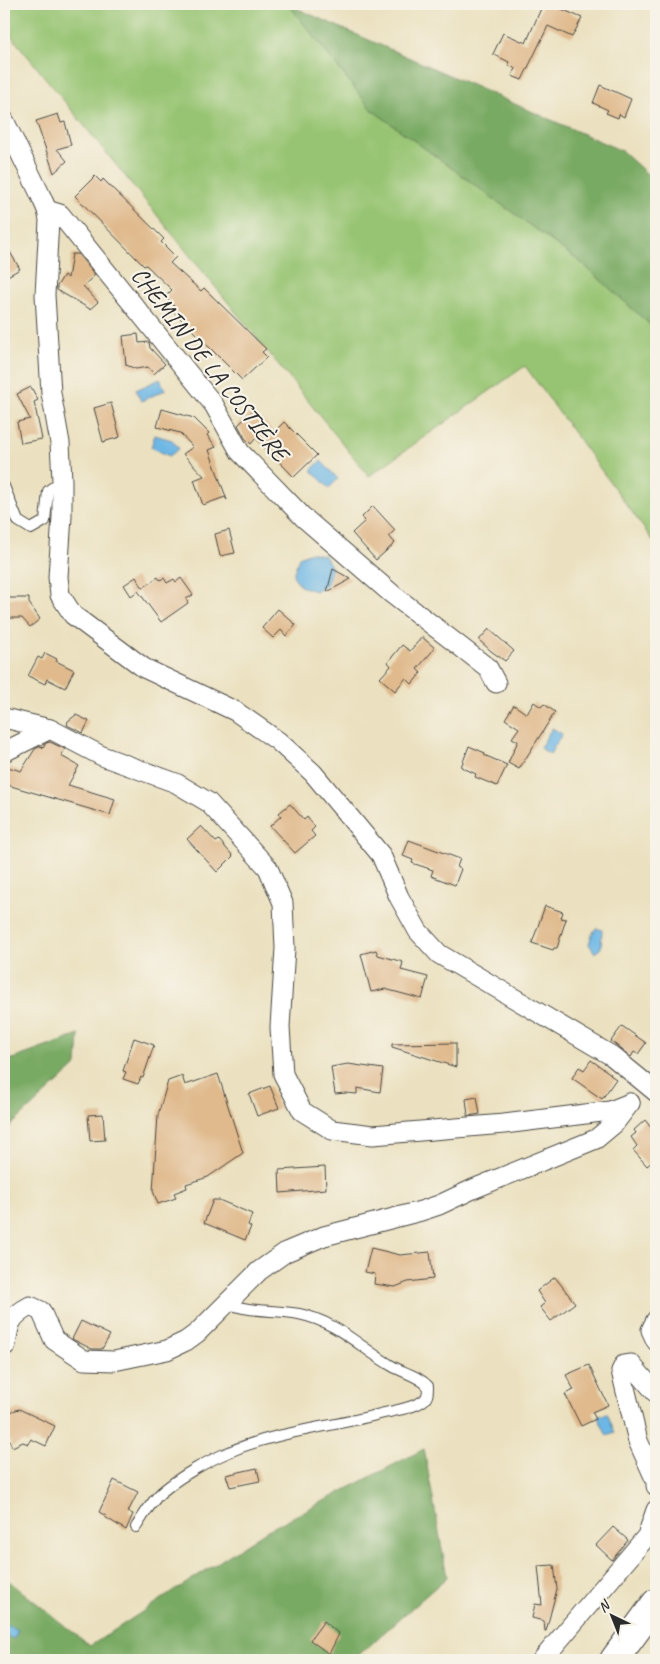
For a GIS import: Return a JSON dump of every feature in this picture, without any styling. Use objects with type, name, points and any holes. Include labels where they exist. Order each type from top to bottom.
[{"type":"highway","points":[[614,1660],[656,1603]]},
{"type":"street","points":[[4,120],[47,210],[49,220],[44,295],[51,393],[60,443],[62,480],[58,578],[60,595],[72,615],[144,668],[236,711],[278,741],[313,773],[380,855],[399,896],[418,930],[439,954],[612,1056],[652,1087],[630,1102],[610,1111],[524,1122],[373,1135],[332,1130],[302,1111],[283,1074],[280,1027],[286,948],[283,903],[268,868],[208,802],[176,783],[102,756],[50,729],[4,718]]},
{"type":"street","name":"CHEMIN DE LA COSTIÈRE","points":[[47,210],[60,214],[214,405],[240,452],[303,517],[392,594],[488,668],[496,683]]},
{"type":"street","points":[[4,752],[50,729]]},
{"type":"street","points":[[6,1346],[9,1324],[17,1312],[30,1306],[41,1311],[54,1340],[84,1360],[114,1361],[167,1350],[186,1341],[197,1333],[259,1271],[286,1252],[324,1236],[439,1205],[596,1139],[614,1124],[630,1102]]},
{"type":"street","points":[[656,1320],[651,1330],[656,1341]]},
{"type":"street","points":[[656,1393],[632,1364],[624,1365],[621,1371],[638,1441],[656,1481],[656,1486]]},
{"type":"street","points":[[542,1660],[647,1536],[656,1510]]},
{"type":"lane","points":[[4,486],[18,521],[31,529],[45,521],[48,491],[62,480]]},
{"type":"lane","points":[[136,1527],[150,1505],[162,1491],[185,1475],[227,1452],[280,1436],[359,1420],[415,1405],[426,1399],[428,1386],[423,1380],[391,1366],[336,1327],[318,1319],[298,1314],[245,1309],[227,1302]]},
{"type":"green space","points":[[4,4],[289,5],[371,109],[583,264],[656,330],[656,545],[525,366],[369,476],[4,27]]},
{"type":"green space","points":[[289,5],[622,151],[656,182],[656,330],[583,264],[371,109]]},
{"type":"green space","points":[[79,1035],[77,1065],[4,1132],[4,1062]]},
{"type":"green space","points":[[424,1449],[447,1577],[353,1660],[4,1660],[4,1577],[90,1646],[266,1531]]},
{"type":"water","points":[[160,379],[165,390],[141,401],[136,390]]},
{"type":"water","points":[[155,435],[172,440],[179,449],[169,456],[151,447]]},
{"type":"water","points":[[321,461],[338,479],[329,488],[311,470]]},
{"type":"water","points":[[311,552],[325,556],[332,568],[327,584],[315,591],[300,586],[293,575],[299,557]]},
{"type":"water","points":[[552,728],[562,734],[550,754],[540,748]]},
{"type":"water","points":[[596,928],[602,930],[601,948],[595,953],[589,944]]},
{"type":"water","points":[[607,1413],[615,1433],[607,1436],[598,1417]]},
{"type":"water","points":[[4,1624],[18,1630],[14,1639],[4,1635]]},
{"type":"building","points":[[543,4],[550,4],[582,18],[572,37],[548,26],[522,80],[512,76],[515,68],[508,65],[509,62],[493,54],[503,33],[526,43]]},
{"type":"building","points":[[600,85],[631,99],[624,117],[619,114],[618,118],[606,113],[608,110],[593,103]]},
{"type":"building","points":[[58,114],[61,123],[65,122],[71,145],[57,149],[67,161],[54,173],[36,121]]},
{"type":"building","points":[[95,176],[101,182],[103,179],[164,239],[161,242],[176,257],[170,263],[201,291],[204,288],[266,349],[262,352],[267,357],[242,380],[171,309],[174,306],[165,297],[172,290],[146,265],[144,266],[75,196]]},
{"type":"building","points":[[4,242],[20,269],[4,278]]},
{"type":"building","points":[[72,254],[78,254],[95,275],[83,286],[98,302],[90,309],[57,290],[57,286],[64,275],[68,278]]},
{"type":"building","points":[[138,334],[139,343],[149,342],[150,348],[165,364],[154,374],[148,367],[136,369],[126,365],[123,336]]},
{"type":"building","points":[[31,387],[38,400],[34,402],[42,439],[21,443],[17,422],[30,419],[17,394]]},
{"type":"building","points":[[111,403],[120,437],[103,442],[94,408]]},
{"type":"building","points":[[162,409],[194,418],[209,433],[207,435],[216,447],[209,450],[227,500],[225,497],[203,505],[194,480],[204,476],[183,454],[193,447],[180,433],[157,427]]},
{"type":"building","points":[[253,411],[274,432],[284,422],[317,455],[294,477],[256,438],[251,444],[245,438],[238,425]]},
{"type":"building","points":[[373,506],[395,530],[389,536],[395,543],[376,560],[352,533],[365,521],[362,517]]},
{"type":"building","points":[[229,530],[235,553],[220,556],[215,534]]},
{"type":"building","points":[[333,569],[351,579],[327,592]]},
{"type":"building","points":[[136,577],[143,588],[158,577],[160,580],[164,578],[167,583],[174,579],[176,582],[181,578],[193,595],[186,599],[188,603],[161,622],[138,591],[131,596],[124,585]]},
{"type":"building","points":[[4,598],[29,598],[29,603],[40,619],[30,627],[22,618],[4,618]]},
{"type":"building","points":[[278,609],[296,625],[286,636],[281,630],[273,638],[262,628]]},
{"type":"building","points":[[489,629],[514,651],[505,661],[479,640]]},
{"type":"building","points":[[422,637],[435,648],[417,669],[421,673],[412,684],[406,678],[395,691],[380,678],[391,666],[388,662],[402,645],[410,651]]},
{"type":"building","points":[[45,653],[74,670],[65,688],[47,679],[45,684],[28,676],[38,657],[42,659]]},
{"type":"building","points":[[534,702],[541,707],[544,704],[555,712],[519,769],[508,763],[518,741],[512,738],[519,728],[505,719],[514,705],[527,714]]},
{"type":"building","points":[[76,715],[89,721],[83,733],[67,725],[68,721]]},
{"type":"building","points":[[50,742],[65,749],[61,756],[79,766],[68,785],[115,799],[110,815],[4,784],[8,767],[21,771],[35,749],[41,746],[43,748],[46,743]]},
{"type":"building","points":[[469,746],[507,765],[497,786],[475,777],[476,774],[461,767]]},
{"type":"building","points":[[290,804],[304,820],[307,817],[315,827],[311,831],[315,836],[295,853],[270,826],[281,816],[279,813]]},
{"type":"building","points":[[201,826],[216,842],[219,840],[233,856],[217,872],[187,839]]},
{"type":"building","points":[[409,840],[460,859],[457,867],[461,869],[455,885],[431,876],[433,870],[412,863],[413,860],[403,856]]},
{"type":"building","points":[[545,906],[563,912],[561,918],[566,919],[557,948],[553,950],[532,943]]},
{"type":"building","points":[[376,950],[378,955],[403,962],[401,970],[428,977],[422,999],[385,989],[371,992],[361,954]]},
{"type":"building","points":[[622,1026],[646,1043],[638,1054],[634,1052],[631,1057],[611,1041]]},
{"type":"building","points":[[134,1038],[154,1045],[143,1078],[141,1077],[138,1084],[123,1079],[126,1072],[123,1071]]},
{"type":"building","points":[[456,1043],[456,1067],[392,1047],[392,1044]]},
{"type":"building","points":[[591,1060],[616,1079],[602,1099],[572,1078],[579,1067],[584,1070]]},
{"type":"building","points":[[348,1064],[383,1069],[380,1092],[357,1088],[357,1094],[335,1094],[331,1067]]},
{"type":"building","points":[[218,1074],[243,1153],[208,1177],[186,1184],[187,1188],[174,1193],[176,1198],[158,1204],[153,1191],[158,1115],[168,1081],[182,1076],[185,1085]]},
{"type":"building","points":[[270,1086],[279,1108],[257,1116],[249,1094]]},
{"type":"building","points":[[477,1097],[480,1114],[468,1116],[466,1099]]},
{"type":"building","points":[[103,1114],[105,1140],[90,1141],[88,1115]]},
{"type":"building","points":[[645,1120],[656,1134],[656,1159],[647,1166],[633,1150],[637,1146],[631,1137],[636,1133],[634,1130]]},
{"type":"building","points":[[325,1167],[326,1189],[280,1193],[279,1170]]},
{"type":"building","points":[[213,1200],[219,1200],[252,1214],[248,1225],[251,1227],[245,1240],[204,1223]]},
{"type":"building","points":[[371,1248],[400,1255],[430,1252],[433,1279],[408,1282],[395,1287],[374,1284],[375,1274],[365,1272]]},
{"type":"building","points":[[555,1277],[575,1303],[551,1321],[540,1307],[545,1303],[537,1291]]},
{"type":"building","points":[[81,1321],[110,1335],[102,1349],[92,1349],[72,1339]]},
{"type":"building","points":[[589,1365],[608,1405],[592,1412],[596,1419],[581,1426],[565,1394],[574,1390],[566,1375]]},
{"type":"building","points":[[19,1409],[55,1426],[46,1446],[31,1439],[28,1444],[23,1442],[12,1447],[4,1428],[4,1414]]},
{"type":"building","points":[[257,1468],[260,1481],[230,1487],[226,1475]]},
{"type":"building","points":[[114,1480],[138,1492],[128,1512],[133,1514],[126,1530],[99,1512]]},
{"type":"building","points":[[613,1527],[628,1540],[612,1560],[596,1545]]},
{"type":"building","points":[[554,1565],[557,1589],[545,1631],[544,1621],[532,1618],[535,1604],[542,1605],[538,1566]]},
{"type":"building","points":[[324,1621],[339,1634],[329,1654],[310,1640]]}]
